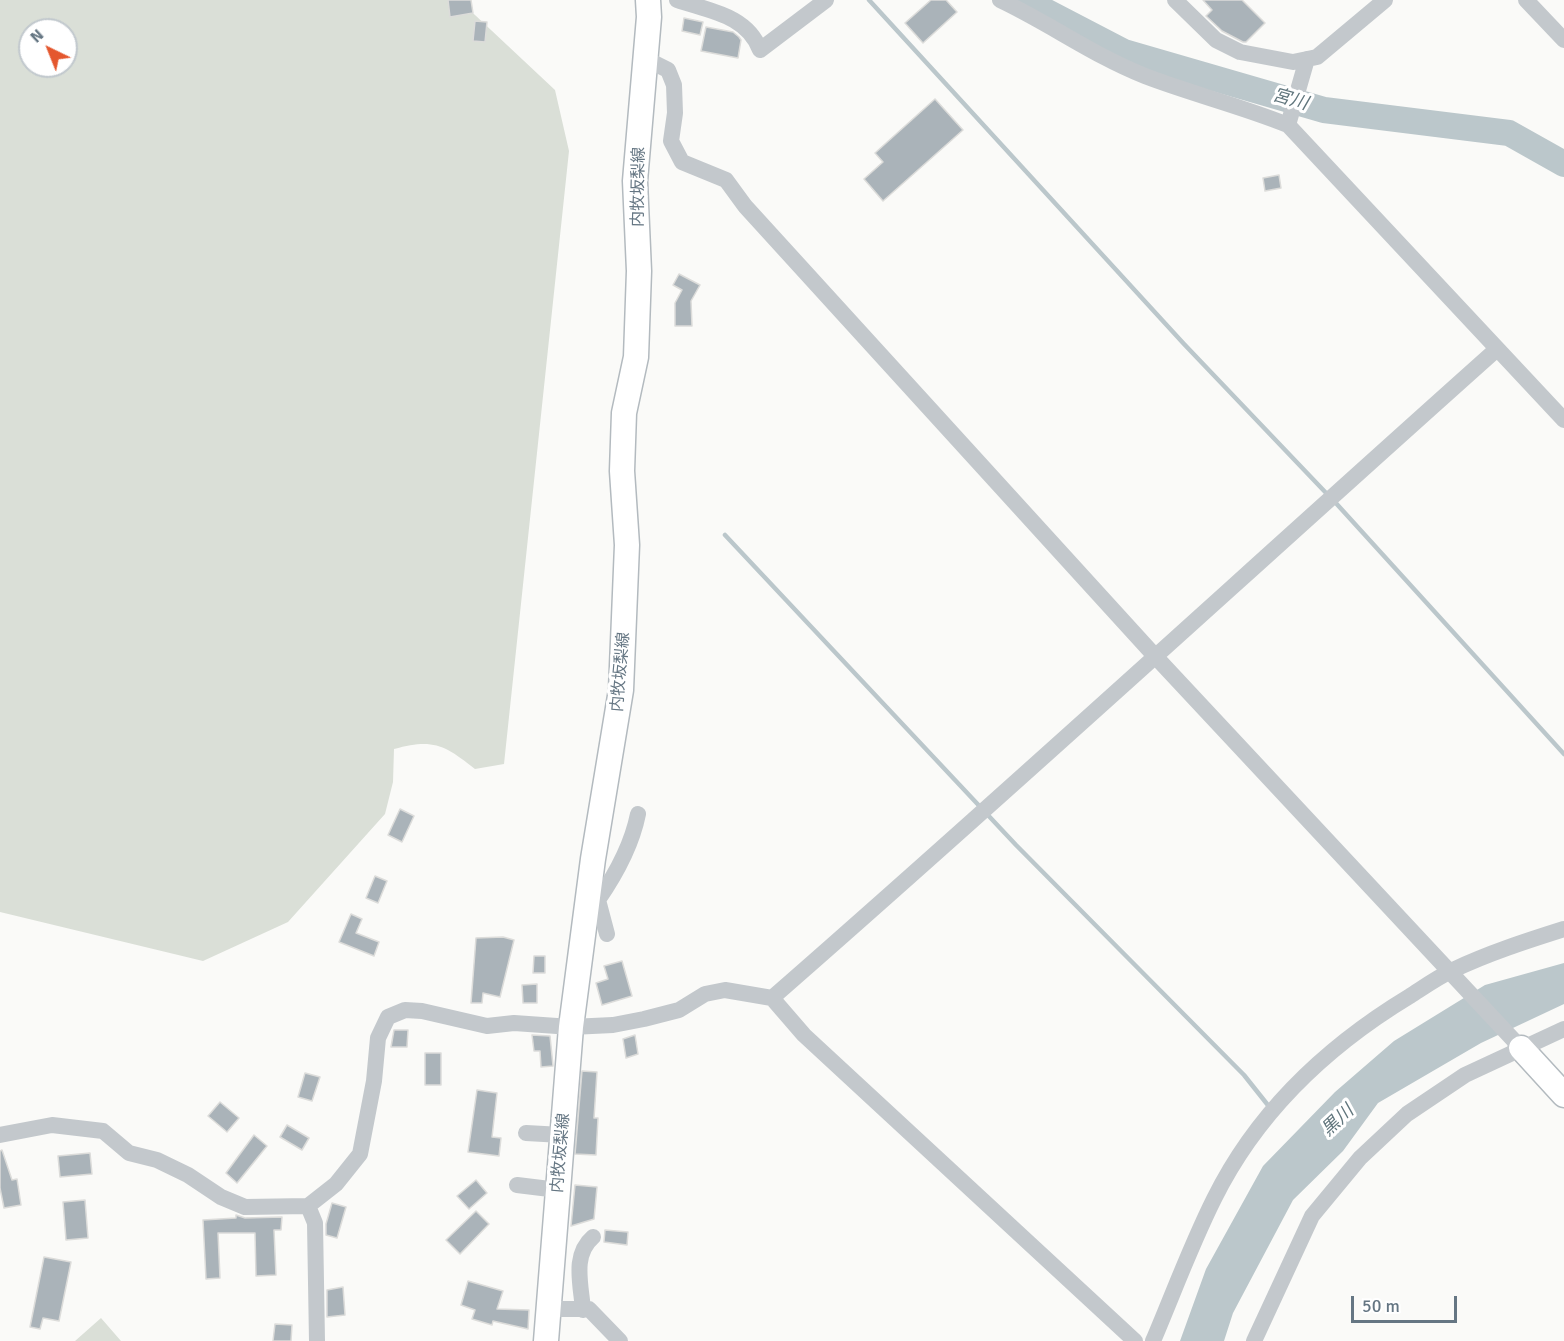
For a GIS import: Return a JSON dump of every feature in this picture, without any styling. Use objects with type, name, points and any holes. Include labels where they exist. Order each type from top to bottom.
[{"type":"main road","name":"内牧坂梨線","points":[[546,1341],[571,1027],[593,899],[621,690],[627,545],[622,471],[623,436],[624,413],[636,357],[639,271],[635,181],[650,17],[648,0]]},
{"type":"main road","points":[[1521,1048],[1564,1095]]},
{"type":"street","points":[[676,0],[741,22],[755,35],[760,50],[826,0]]},
{"type":"street","points":[[1000,0],[1098,55],[1145,76],[1288,123],[1564,420]]},
{"type":"street","points":[[1175,0],[1216,39],[1240,52],[1293,62],[1307,61],[1324,51],[1385,0]]},
{"type":"street","points":[[1526,0],[1564,40]]},
{"type":"street","points":[[646,60],[668,70],[674,85],[675,112],[671,141],[682,162],[726,180],[745,206],[1154,655],[1521,1048]]},
{"type":"street","points":[[1288,123],[1307,61]]},
{"type":"street","points":[[772,998],[981,815],[1154,655],[1497,349]]},
{"type":"street","points":[[607,934],[593,899],[634,837],[638,814]]},
{"type":"street","points":[[1153,1341],[1214,1198],[1251,1140],[1286,1094],[1334,1048],[1389,1008],[1451,971],[1486,956],[1564,929]]},
{"type":"street","points":[[0,1135],[52,1125],[103,1131],[129,1153],[157,1160],[188,1175],[220,1197],[245,1207],[308,1206],[336,1184],[360,1154],[374,1081],[378,1038],[388,1017],[405,1010],[423,1011],[487,1026],[514,1023],[571,1027],[613,1025],[679,1010],[705,994],[725,990],[772,998],[804,1035],[1135,1341]]},
{"type":"street","points":[[1254,1341],[1312,1216],[1360,1158],[1407,1114],[1465,1075],[1564,1029]]},
{"type":"street","points":[[526,1132],[562,1135]]},
{"type":"street","points":[[517,1185],[558,1190]]},
{"type":"street","points":[[308,1206],[315,1223],[317,1341]]},
{"type":"street","points":[[582,1310],[579,1256],[583,1245],[593,1237]]},
{"type":"street","points":[[549,1309],[589,1310],[620,1341]]},
{"type":"shaded area","points":[[0,0],[459,0],[555,90],[569,151],[504,764],[475,769],[446,749],[429,744],[394,749],[393,782],[385,814],[288,922],[203,961],[0,912]]},
{"type":"shaded area","points":[[101,1318],[121,1341],[75,1341]]},
{"type":"water","name":"黒川","points":[[1564,963],[1564,1004],[1481,1043],[1378,1103],[1343,1151],[1293,1200],[1233,1313],[1224,1341],[1180,1341],[1206,1269],[1263,1166],[1335,1092],[1394,1041],[1485,985]]},
{"type":"building","points":[[448,0],[471,0],[473,13],[450,17]]},
{"type":"building","points":[[931,0],[946,0],[957,12],[923,43],[905,23]]},
{"type":"building","points":[[1203,0],[1242,0],[1265,23],[1246,42],[1243,42],[1222,31],[1206,16],[1212,10]]},
{"type":"building","points":[[684,18],[703,22],[700,35],[682,31]]},
{"type":"building","points":[[475,21],[487,22],[485,42],[473,41]]},
{"type":"building","points":[[706,27],[733,32],[739,37],[741,40],[738,58],[701,51]]},
{"type":"building","points":[[935,99],[963,130],[883,201],[864,179],[883,162],[875,153]]},
{"type":"building","points":[[1279,175],[1281,188],[1265,191],[1263,178]]},
{"type":"building","points":[[679,274],[700,285],[691,301],[692,326],[675,326],[675,303],[682,290],[673,285]]},
{"type":"building","points":[[400,809],[414,816],[402,842],[388,835]]},
{"type":"building","points":[[375,876],[387,881],[378,903],[366,898]]},
{"type":"building","points":[[351,914],[362,919],[356,933],[379,942],[374,956],[339,942]]},
{"type":"building","points":[[503,937],[514,940],[500,997],[483,993],[482,1003],[471,1003],[476,938]]},
{"type":"building","points":[[534,956],[545,956],[545,973],[533,973]]},
{"type":"building","points":[[622,961],[632,996],[602,1005],[596,983],[608,979],[604,966]]},
{"type":"building","points":[[537,984],[537,1003],[523,1003],[522,985]]},
{"type":"building","points":[[394,1030],[408,1030],[407,1047],[391,1047]]},
{"type":"building","points":[[532,1035],[550,1036],[553,1066],[541,1067],[540,1051],[534,1051]]},
{"type":"building","points":[[635,1035],[638,1054],[626,1058],[623,1039]]},
{"type":"building","points":[[425,1053],[441,1053],[441,1085],[425,1085]]},
{"type":"building","points":[[582,1071],[597,1072],[594,1118],[598,1118],[596,1155],[575,1154]]},
{"type":"building","points":[[305,1073],[320,1077],[312,1101],[298,1097]]},
{"type":"building","points":[[477,1090],[497,1093],[492,1137],[501,1138],[499,1156],[468,1152]]},
{"type":"building","points":[[220,1102],[239,1118],[227,1132],[208,1116]]},
{"type":"building","points":[[287,1125],[309,1138],[302,1150],[280,1137]]},
{"type":"building","points":[[254,1135],[267,1146],[237,1183],[226,1173]]},
{"type":"building","points":[[2,1150],[12,1180],[17,1179],[21,1205],[4,1208],[0,1188],[0,1151]]},
{"type":"building","points":[[90,1153],[92,1174],[60,1177],[58,1156]]},
{"type":"building","points":[[476,1180],[487,1193],[469,1209],[457,1196]]},
{"type":"building","points":[[575,1185],[597,1187],[594,1219],[571,1226]]},
{"type":"building","points":[[85,1200],[88,1238],[66,1240],[63,1202]]},
{"type":"building","points":[[332,1203],[346,1207],[337,1238],[326,1235],[326,1224]]},
{"type":"building","points":[[476,1211],[489,1224],[460,1254],[446,1240]]},
{"type":"building","points":[[236,1215],[245,1218],[282,1217],[281,1230],[274,1230],[276,1275],[256,1276],[255,1233],[218,1233],[220,1278],[206,1279],[203,1220],[236,1218]]},
{"type":"building","points":[[605,1230],[628,1232],[627,1245],[604,1242]]},
{"type":"building","points":[[44,1257],[71,1262],[59,1321],[43,1318],[40,1329],[30,1327]]},
{"type":"building","points":[[468,1281],[503,1291],[497,1309],[529,1310],[528,1329],[493,1321],[492,1325],[472,1319],[475,1310],[461,1305]]},
{"type":"building","points":[[343,1287],[345,1315],[327,1317],[327,1290]]},
{"type":"building","points":[[275,1324],[292,1325],[291,1341],[273,1341]]},
{"type":"waterway","points":[[869,0],[1184,344],[1328,495]]},
{"type":"waterway","name":"宮川","points":[[1024,0],[1124,52],[1324,110],[1509,133],[1564,164]]},
{"type":"waterway","points":[[1334,501],[1564,754]]},
{"type":"waterway","points":[[725,535],[1016,845],[1244,1075],[1271,1109]]}]
